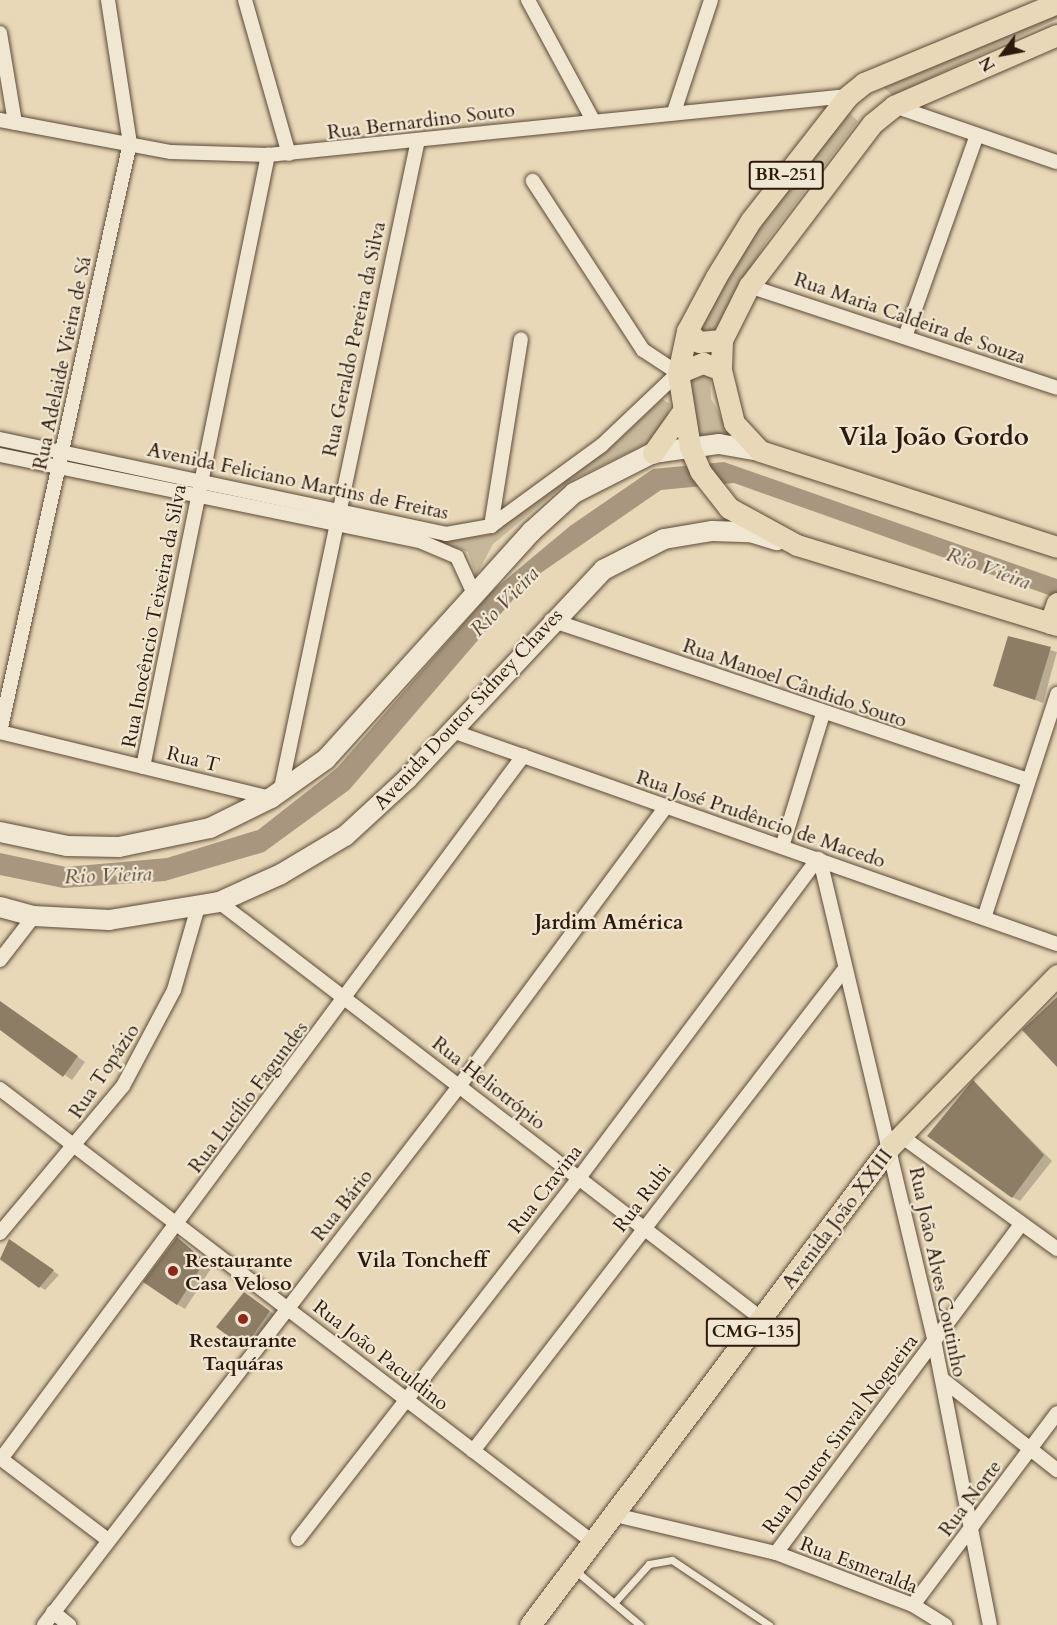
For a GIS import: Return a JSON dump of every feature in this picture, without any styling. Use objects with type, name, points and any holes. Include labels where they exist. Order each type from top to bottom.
[{"type":"main road","name":"BR-251","points":[[1055,615],[797,545],[729,508],[700,471],[690,447],[682,412],[678,373],[687,332],[751,220],[856,89],[1057,3]]},
{"type":"main road","name":"BR-251","points":[[1057,35],[894,106],[872,124],[750,286],[722,340],[721,370],[734,423],[760,451],[1057,547]]},
{"type":"main road","points":[[872,124],[856,113],[856,89],[880,90],[894,106]]},
{"type":"main road","points":[[687,332],[699,342],[722,340]]},
{"type":"main road","points":[[678,373],[696,363],[721,370]]},
{"type":"main road","points":[[653,453],[682,412]]},
{"type":"main road","points":[[0,832],[68,846],[119,847],[210,828],[276,796],[326,759],[475,596],[574,493],[653,453],[690,447],[760,451]]},
{"type":"main road","name":"Avenida Doutor Sidney Chaves","points":[[0,907],[34,916],[109,920],[219,902],[345,836],[452,731],[551,620],[603,570],[664,539],[750,532],[797,545]]},
{"type":"main road","name":"Avenida João XXIII","points":[[530,1625],[896,1142],[1057,975]]},
{"type":"street","name":"Rua Adelaide Vieira de Sá","points":[[0,732],[130,143],[108,0]]},
{"type":"street","points":[[245,0],[289,154]]},
{"type":"street","points":[[528,0],[593,120]]},
{"type":"street","points":[[674,112],[711,0]]},
{"type":"street","points":[[0,33],[15,123]]},
{"type":"street","name":"Rua Bernardino Souto","points":[[0,120],[171,152],[267,155],[674,112],[856,89]]},
{"type":"street","points":[[894,106],[1057,162]]},
{"type":"street","points":[[905,337],[977,135]]},
{"type":"street","name":"Rua Geraldo Pereira da Silva","points":[[276,796],[418,140]]},
{"type":"street","name":"Rua Inocêncio Teixeira da Silva","points":[[143,767],[267,155]]},
{"type":"street","points":[[533,180],[643,350],[678,373]]},
{"type":"street","name":"Rua Maria Caldeira de Souza","points":[[750,286],[1057,388]]},
{"type":"street","points":[[491,526],[521,339]]},
{"type":"street","name":"Avenida Feliciano Martins de Freitas","points":[[0,455],[198,497],[446,534],[491,526],[602,446],[678,373]]},
{"type":"street","name":"Avenida Feliciano Martins de Freitas","points":[[0,439],[200,482],[443,548],[465,566],[475,596]]},
{"type":"street","name":"Rua Manoel Cândido Souto","points":[[551,620],[823,714],[1028,780]]},
{"type":"street","points":[[984,918],[1057,694]]},
{"type":"street","points":[[782,847],[823,714]]},
{"type":"street","name":"Rua José Prudêncio de Macedo","points":[[452,731],[1057,944]]},
{"type":"street","name":"Rua T","points":[[0,732],[276,796]]},
{"type":"street","name":"Rua Lucílio Fagundes","points":[[1,1459],[346,999],[523,756]]},
{"type":"street","name":"Rua Bário","points":[[44,1625],[460,1085],[666,807]]},
{"type":"street","name":"Rua João Alves Coutinho","points":[[819,860],[844,970],[896,1142],[973,1528],[990,1625]]},
{"type":"street","name":"Rua Cravina","points":[[298,1539],[405,1398],[579,1178],[819,860]]},
{"type":"street","name":"Rua Heliotrópio","points":[[219,902],[645,1227],[762,1320]]},
{"type":"street","name":"Rua Topázio","points":[[0,1233],[75,1147],[123,1086],[157,1028],[198,907]]},
{"type":"street","points":[[0,960],[34,916]]},
{"type":"street","name":"Rua Rubi","points":[[473,1451],[844,970]]},
{"type":"street","name":"Rua João Paculdino","points":[[0,1089],[594,1543]]},
{"type":"street","points":[[896,1142],[1057,1249]]},
{"type":"street","name":"Rua Doutor Sinval Nogueira","points":[[776,1553],[1022,1224]]},
{"type":"street","points":[[942,1379],[1057,1470]]},
{"type":"street","name":"Rua Norte","points":[[913,1605],[1057,1413]]},
{"type":"street","points":[[1,1459],[108,1540]]},
{"type":"street","name":"Rua Esmeralda","points":[[615,1515],[776,1553],[913,1605],[945,1625]]},
{"type":"street","points":[[53,1612],[69,1625]]},
{"type":"lane","points":[[614,1603],[649,1564],[672,1560],[769,1625]]},
{"type":"lane","points":[[574,1569],[640,1625]]},
{"type":"shaded area","points":[[1057,11],[1057,19],[893,96],[880,84]]},
{"type":"shaded area","points":[[846,110],[858,121],[766,242],[713,334],[704,337],[698,326],[740,252]]},
{"type":"shaded area","points":[[709,349],[711,399],[732,436],[699,439],[687,399],[692,350]]},
{"type":"shaded area","points":[[662,399],[670,404],[668,416],[648,443],[568,482],[493,544],[476,576],[468,552],[435,541],[488,535],[618,441]]},
{"type":"water","name":"Rio Vieira","points":[[724,462],[1057,579],[1057,598],[734,483],[661,490],[529,581],[349,790],[264,852],[165,881],[63,888],[0,875],[0,853],[66,867],[167,858],[258,830],[337,768],[491,592],[570,526],[653,469]]},
{"type":"building","points":[[1008,636],[1051,647],[1035,700],[993,686]]},
{"type":"building","points":[[1057,997],[1057,1067],[1022,1030]]},
{"type":"building","points":[[0,1001],[78,1056],[63,1077],[0,1030]]},
{"type":"building","points":[[973,1080],[1044,1155],[1012,1198],[927,1136]]},
{"type":"building","name":"Restaurante Casa Veloso","points":[[177,1237],[205,1261],[177,1305],[143,1282]]},
{"type":"building","points":[[9,1239],[54,1270],[39,1288],[0,1259]]},
{"type":"building","name":"Restaurante Taquáras","points":[[244,1292],[270,1311],[244,1348],[216,1327]]},
{"type":"place","name":"Restaurante Casa Veloso","points":[[173,1271]]},
{"type":"place","name":"Restaurante Taquáras","points":[[243,1319]]},
{"type":"district","name":"Vila João Gordo","points":[[934,437]]},
{"type":"district","name":"Jardim América","points":[[609,923]]},
{"type":"district","name":"Vila Toncheff","points":[[422,1261]]}]
